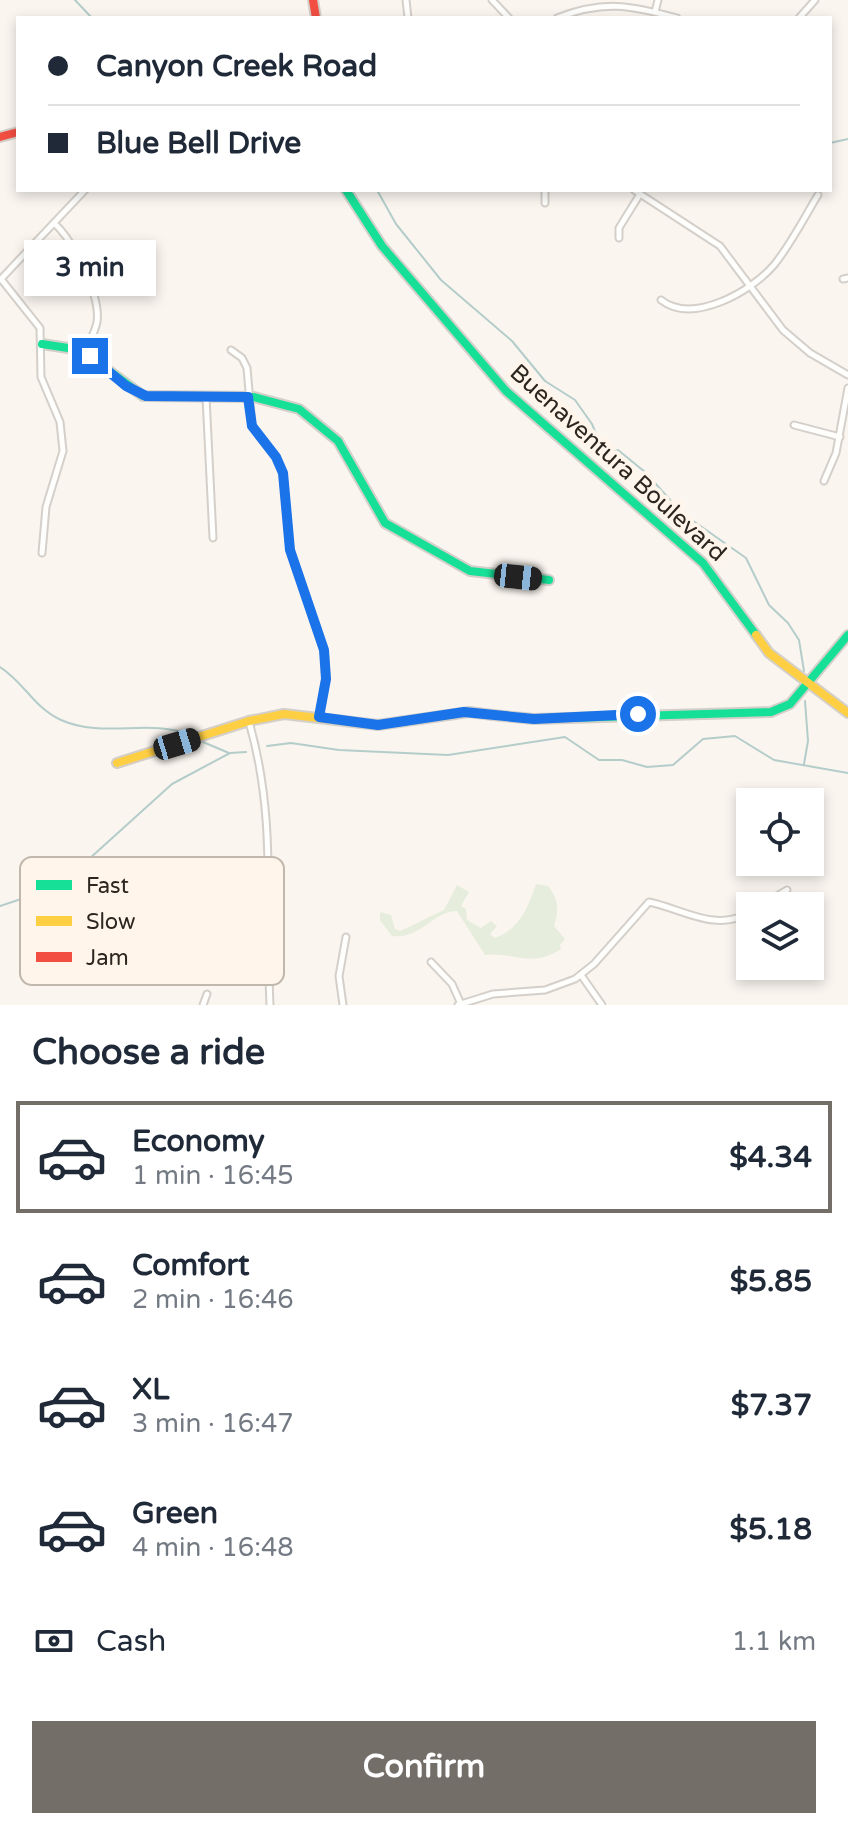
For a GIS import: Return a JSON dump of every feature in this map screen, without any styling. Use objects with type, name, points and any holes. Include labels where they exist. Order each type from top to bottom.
[{"type":"street","points":[[492,0],[507,16]]},
{"type":"street","points":[[655,12],[658,0]]},
{"type":"street","points":[[801,16],[815,0]]},
{"type":"street","points":[[561,16],[595,1],[620,3],[670,16]]},
{"type":"street","points":[[42,553],[46,507],[63,451],[59,418],[41,377],[42,344],[35,318],[1,279],[83,192]]},
{"type":"street","name":"Buenaventura Boulevard","points":[[347,192],[382,246],[506,391],[703,563],[762,645],[807,684],[848,713]]},
{"type":"street","points":[[545,192],[545,203]]},
{"type":"street","points":[[637,192],[717,243],[774,321],[797,343],[848,375]]},
{"type":"street","points":[[619,238],[619,228],[640,194]]},
{"type":"street","points":[[661,300],[675,308],[703,306],[720,301],[749,285],[776,262],[818,195]]},
{"type":"street","points":[[54,223],[72,244],[97,308],[97,325],[84,352]]},
{"type":"street","points":[[42,344],[69,346],[84,352],[140,395],[248,397],[295,407],[326,428],[344,450],[374,509],[389,525],[470,571],[549,580]]},
{"type":"street","points":[[231,350],[242,358],[247,368],[252,426],[276,457],[283,473],[290,550],[324,650],[326,679],[319,717]]},
{"type":"street","points":[[824,481],[833,464],[840,437],[848,388]]},
{"type":"street","points":[[206,397],[213,538]]},
{"type":"street","points":[[794,425],[840,437]]},
{"type":"street","points":[[117,763],[249,721],[284,714],[378,725],[469,712],[534,719],[712,711],[768,713],[785,708],[848,635]]},
{"type":"street","points":[[249,721],[265,785],[269,857]]},
{"type":"street","points":[[431,962],[452,984],[459,1004],[493,994],[553,988],[581,975],[645,904],[655,903],[684,916],[736,918]]},
{"type":"street","points":[[343,1005],[339,976],[346,937]]},
{"type":"street","points":[[581,975],[602,1005]]},
{"type":"street","points":[[270,985],[270,1005]]},
{"type":"street","points":[[203,1005],[207,994]]},
{"type":"green space","points":[[536,884],[548,886],[554,896],[557,910],[554,926],[565,939],[560,945],[561,949],[541,958],[485,955],[457,911],[441,915],[402,936],[392,936],[380,920],[380,912],[391,915],[395,929],[405,929],[444,910],[457,885],[469,892],[461,906],[466,909],[467,920],[481,928],[491,921],[497,926],[490,934],[494,938],[517,923]]},
{"type":"waterway","points":[[75,0],[90,16]]},
{"type":"waterway","points":[[832,143],[848,139]]},
{"type":"waterway","points":[[378,192],[396,224],[441,280],[512,341],[545,381],[575,400],[592,424],[601,446],[612,453],[618,450],[645,472],[682,513],[746,558],[769,605],[788,623],[799,640],[804,671]]},
{"type":"waterway","points":[[0,667],[43,709],[61,720],[94,728],[159,728],[191,735]]},
{"type":"waterway","points":[[804,764],[808,741],[805,701]]},
{"type":"waterway","points":[[267,746],[291,743],[339,750],[448,755],[565,737],[599,760],[622,760],[647,767],[673,765],[703,739],[735,736],[774,760],[848,773]]},
{"type":"waterway","points":[[203,742],[229,753]]},
{"type":"waterway","points":[[91,857],[172,784],[230,753],[246,752]]},
{"type":"waterway","points":[[0,906],[20,899]]},
{"type":"traffic: fast","points":[[347,192],[382,246],[506,391],[703,563],[756,635]]},
{"type":"traffic: fast","points":[[42,344],[81,350],[143,396],[254,397],[299,409],[338,441],[385,523],[470,571],[549,580]]},
{"type":"traffic: fast","points":[[493,715],[534,719],[771,712],[790,704],[848,635]]},
{"type":"traffic: slow","points":[[756,635],[769,653],[848,713]]},
{"type":"traffic: slow","points":[[117,763],[249,721],[284,714],[378,725],[469,712],[493,715]]},
{"type":"traffic: jam","points":[[313,0],[316,16]]},
{"type":"traffic: jam","points":[[0,137],[16,133]]},
{"type":"route","points":[[90,356],[126,386],[146,396],[248,397],[252,426],[276,457],[283,473],[290,550],[307,592],[324,650],[326,679],[319,717],[378,725],[464,712],[534,719],[638,714]]}]
